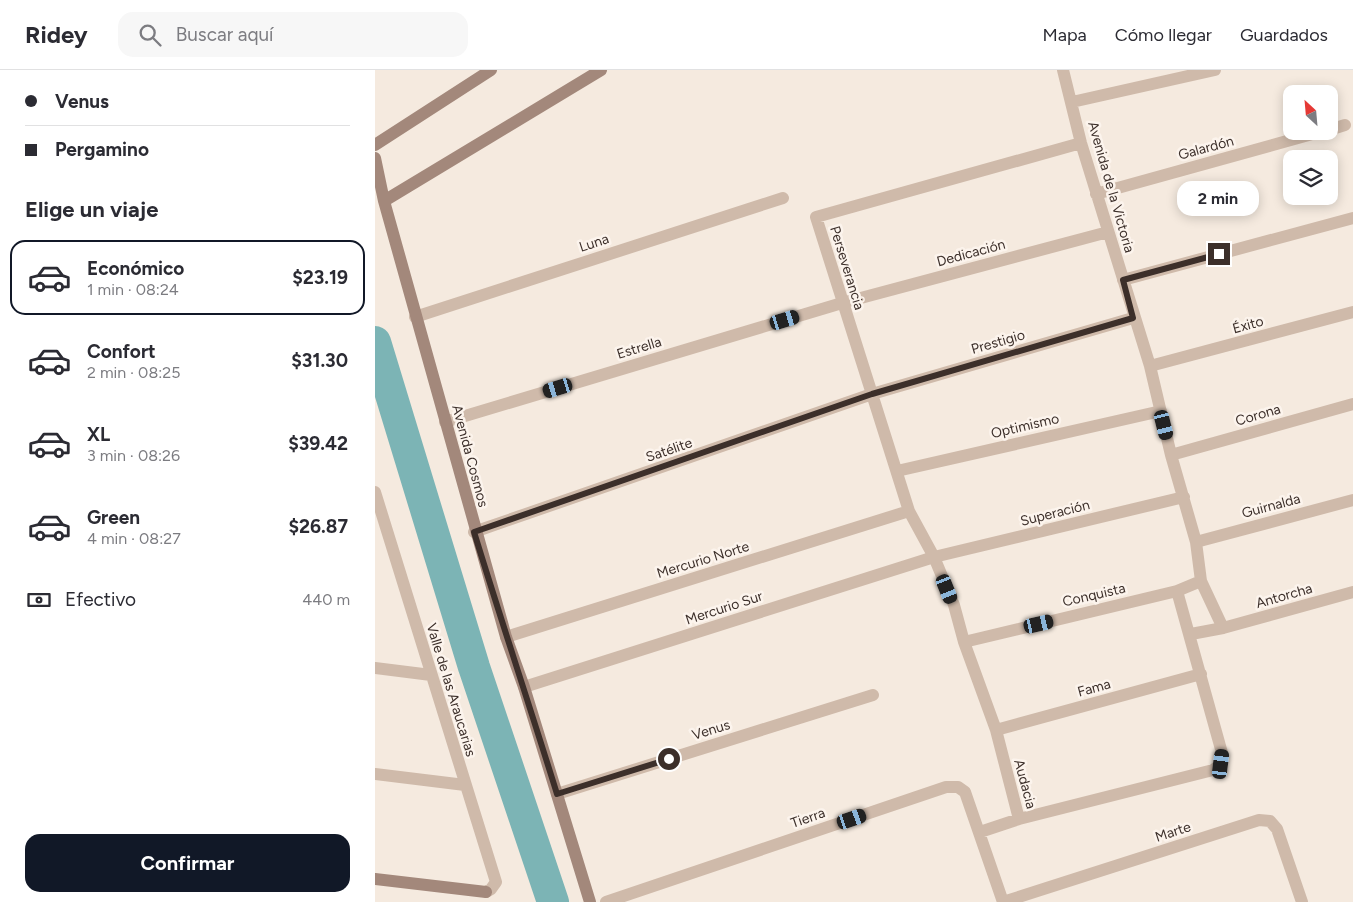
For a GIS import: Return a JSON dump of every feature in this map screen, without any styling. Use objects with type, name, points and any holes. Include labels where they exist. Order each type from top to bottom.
[{"type":"street","points":[[375,145],[491,70]]},
{"type":"street","points":[[383,201],[601,70]]},
{"type":"street","name":"Avenida de la Victoria","points":[[1063,70],[1081,143],[1133,318],[1150,366],[1171,455],[1197,542],[1201,580],[1223,628]]},
{"type":"street","points":[[1072,102],[1215,70]]},
{"type":"street","points":[[1338,127],[1345,125]]},
{"type":"street","name":"Galardón","points":[[1096,194],[1291,140]]},
{"type":"street","name":"Perseverancia","points":[[934,557],[909,511],[816,217],[1081,143]]},
{"type":"street","name":"Avenida Cosmos","points":[[375,158],[383,201],[474,532],[505,638],[524,687],[590,902]]},
{"type":"street","name":"Luna","points":[[415,318],[783,198]]},
{"type":"street","points":[[1123,280],[1353,218]]},
{"type":"street","name":"Dedicación","points":[[842,303],[1108,232]]},
{"type":"street","name":"Estrella","points":[[445,422],[842,303]]},
{"type":"street","name":"Éxito","points":[[1150,366],[1353,312]]},
{"type":"street","name":"Prestigio","points":[[872,394],[1133,318]]},
{"type":"street","name":"Satélite","points":[[474,532],[872,394]]},
{"type":"street","name":"Corona","points":[[1171,455],[1353,404]]},
{"type":"street","name":"Optimismo","points":[[897,471],[1161,411]]},
{"type":"street","name":"Valle de las Araucarias","points":[[375,492],[496,882],[491,889],[485,892],[375,879]]},
{"type":"street","name":"Superación","points":[[934,557],[1183,497]]},
{"type":"street","name":"Guirnalda","points":[[1197,542],[1353,500]]},
{"type":"street","name":"Mercurio Norte","points":[[505,638],[909,511]]},
{"type":"street","name":"Audacia","points":[[934,557],[954,604],[963,642],[996,730],[1019,819],[1213,770],[1221,764],[1223,753],[1201,674]]},
{"type":"street","name":"Mercurio Sur","points":[[524,687],[934,557]]},
{"type":"street","name":"Conquista","points":[[963,642],[1177,591],[1201,580]]},
{"type":"street","points":[[1177,591],[1191,634],[1201,674]]},
{"type":"street","name":"Antorcha","points":[[1191,634],[1223,628],[1353,592]]},
{"type":"street","points":[[375,668],[431,675]]},
{"type":"street","name":"Fama","points":[[996,730],[1201,674]]},
{"type":"street","name":"Venus","points":[[557,794],[873,695]]},
{"type":"street","points":[[375,774],[465,785]]},
{"type":"street","name":"Tierra","points":[[606,902],[947,788],[957,787],[965,792],[1003,902]]},
{"type":"street","points":[[980,832],[1019,819]]},
{"type":"street","name":"Marte","points":[[1003,902],[1259,820],[1270,821],[1277,829],[1302,902]]},
{"type":"waterway","points":[[375,342],[474,667],[553,902]]},
{"type":"route","points":[[669,759],[557,794],[524,687],[505,638],[474,532],[835,409],[872,394],[1133,318],[1123,280],[1219,254]]}]
